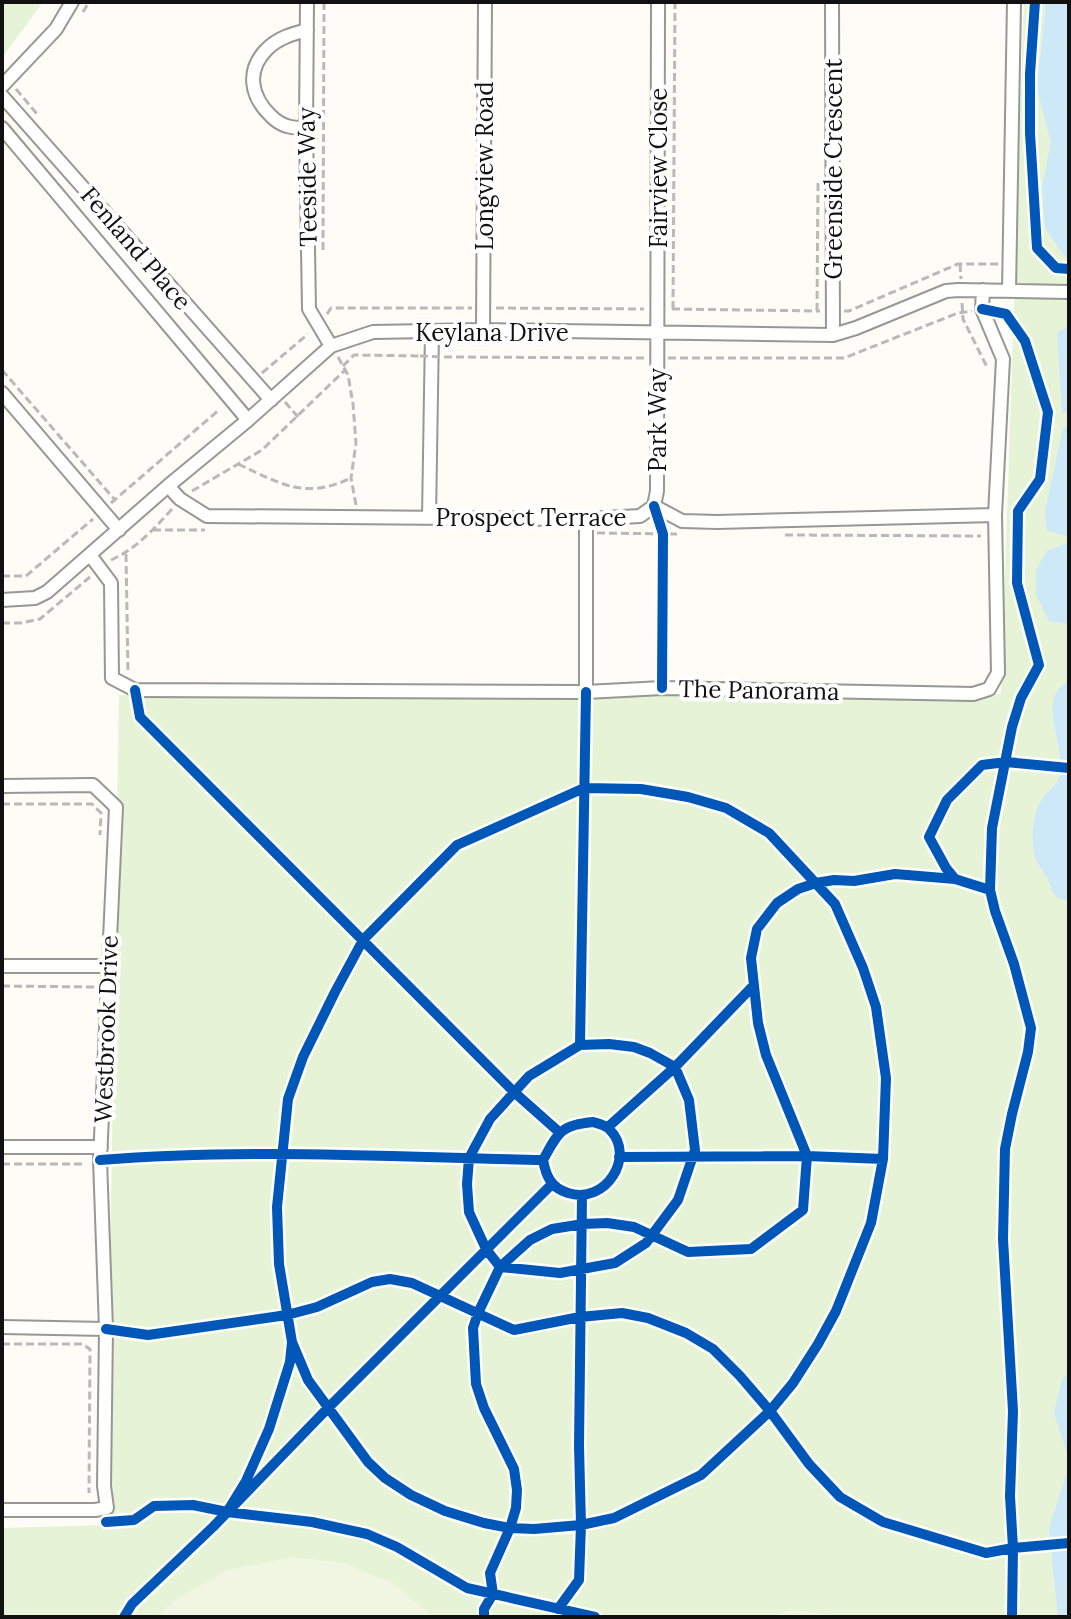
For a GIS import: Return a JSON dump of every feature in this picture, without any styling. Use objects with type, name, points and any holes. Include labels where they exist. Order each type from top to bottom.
[{"type":"street","points":[[2,86],[56,29],[72,2]]},
{"type":"street","name":"Teeside Way","points":[[307,2],[309,309],[322,320],[331,346]]},
{"type":"street","name":"Longview Road","points":[[483,330],[485,2]]},
{"type":"street","name":"Fairview Close","points":[[657,333],[658,2]]},
{"type":"street","name":"Greenside Crescent","points":[[832,2],[833,335]]},
{"type":"street","points":[[1009,291],[1014,2]]},
{"type":"street","points":[[306,128],[287,127],[277,122],[262,107],[253,89],[254,71],[268,48],[280,38],[307,30]]},
{"type":"street","name":"Fenland Place","points":[[2,96],[271,400]]},
{"type":"street","name":"Fenland Place","points":[[2,128],[248,420]]},
{"type":"street","name":"The Panorama","points":[[90,555],[111,583],[112,678],[135,690],[586,692],[662,688],[973,694],[989,689],[998,673],[995,515],[1003,359],[982,309],[983,290]]},
{"type":"street","name":"Keylana Drive","points":[[2,600],[35,598],[47,592],[331,346],[373,332],[483,330],[833,335],[946,291],[1069,292]]},
{"type":"street","points":[[429,518],[432,331]]},
{"type":"street","name":"Park Way","points":[[654,506],[657,491],[657,333]]},
{"type":"street","points":[[2,393],[119,530]]},
{"type":"street","name":"Prospect Terrace","points":[[168,486],[180,499],[207,516],[586,519],[640,516],[654,506],[682,521],[717,522],[995,515]]},
{"type":"street","points":[[586,519],[586,692]]},
{"type":"street","name":"Westbrook Drive","points":[[2,786],[93,785],[116,807],[103,966],[97,1147],[106,1329],[104,1486],[107,1508],[2,1510]]},
{"type":"street","points":[[2,966],[103,966]]},
{"type":"street","points":[[2,1147],[97,1147]]},
{"type":"street","points":[[2,1327],[106,1329]]},
{"type":"path","points":[[323,251],[324,2]]},
{"type":"path","points":[[673,309],[675,2]]},
{"type":"path","points":[[960,264],[963,319],[988,370]]},
{"type":"path","points":[[254,381],[322,320],[321,309]]},
{"type":"path","points":[[180,499],[262,450],[354,355],[844,358],[963,312],[982,309]]},
{"type":"path","points":[[331,346],[348,375],[353,404],[356,443],[351,478],[358,517]]},
{"type":"path","points":[[2,370],[115,500]]},
{"type":"path","points":[[2,576],[26,576],[231,400]]},
{"type":"path","points":[[238,464],[291,488],[323,488],[351,478]]},
{"type":"path","points":[[654,506],[663,534],[663,549]]},
{"type":"path","points":[[153,530],[215,531]]},
{"type":"path","points":[[586,533],[677,534]]},
{"type":"path","points":[[781,535],[987,537]]},
{"type":"path","points":[[126,554],[128,677]]},
{"type":"path","points":[[2,804],[92,804],[101,813],[100,843]]},
{"type":"path","points":[[2,986],[97,987],[103,966]]},
{"type":"path","points":[[2,1164],[93,1164],[97,1147]]},
{"type":"path","points":[[89,1493],[91,1328]]},
{"type":"path","points":[[2,1344],[82,1344],[90,1349]]},
{"type":"green space","points":[[2,2],[43,2],[2,58]]},
{"type":"green space","points":[[1024,2],[1069,2],[1069,1617],[2,1617],[2,1528],[106,1525],[119,695],[1001,694]]},
{"type":"green space","points":[[293,1557],[344,1563],[393,1583],[434,1617],[156,1617],[175,1600],[227,1570]]},
{"type":"green space","points":[[791,1610],[844,1617],[769,1617]]},
{"type":"water","points":[[1046,2],[1069,2],[1069,256],[1065,257],[1045,228],[1042,187],[1051,142],[1037,89]]},
{"type":"water","points":[[1069,325],[1069,412],[1062,413],[1057,333]]},
{"type":"water","points":[[1069,425],[1069,537],[1046,530],[1045,511],[1063,428]]},
{"type":"water","points":[[1069,542],[1069,624],[1049,621],[1036,595],[1036,570],[1047,551]]},
{"type":"water","points":[[1069,680],[1069,900],[1053,893],[1036,860],[1033,837],[1039,805],[1060,774],[1053,703],[1057,691]]},
{"type":"water","points":[[1069,1373],[1069,1459],[1054,1413],[1062,1379]]},
{"type":"water","points":[[1069,1466],[1069,1617],[1058,1617],[1049,1528]]},
{"type":"cycle path","points":[[1035,2],[1030,133],[1037,248],[1056,268],[1069,269]]},
{"type":"cycle path","points":[[982,309],[1006,314],[1025,341],[1048,412],[1040,479],[1018,511],[1017,583],[1039,665],[1021,698],[1012,727],[992,828],[990,890],[1031,1028],[1005,1149],[1003,1239],[1013,1411],[1010,1496],[1012,1617]]},
{"type":"cycle path","points":[[654,506],[663,534],[662,688]]},
{"type":"cycle path","points":[[135,690],[140,717],[514,1092],[559,1132]]},
{"type":"cycle path","points":[[580,1045],[634,1047],[675,1067],[689,1100],[695,1150],[678,1200],[646,1243],[615,1263],[560,1273],[500,1267],[486,1249],[469,1212],[469,1158],[490,1119],[529,1076],[580,1045],[586,692]]},
{"type":"cycle path","points":[[955,879],[929,837],[947,800],[982,765],[1006,762],[1069,768]]},
{"type":"cycle path","points":[[227,1512],[246,1481],[269,1429],[290,1362],[292,1342],[279,1264],[277,1207],[288,1099],[303,1057],[363,940],[457,845],[584,788],[641,789],[688,797],[726,808],[769,833],[835,904],[876,1007],[886,1078],[883,1159],[871,1223],[836,1311],[793,1383],[770,1411],[701,1475],[614,1518],[581,1525],[510,1528],[445,1511],[411,1495],[368,1462],[308,1380],[292,1342]]},
{"type":"cycle path","points":[[484,1617],[484,1609],[493,1594],[490,1573],[510,1528],[517,1490],[514,1469],[484,1408],[476,1384],[473,1328],[500,1267],[530,1240],[552,1229],[583,1224],[607,1223],[634,1227],[688,1252],[751,1249],[803,1210],[807,1156],[766,1055],[758,1023],[751,958],[757,929],[777,903],[798,889],[816,883],[895,874],[955,879],[990,890]]},
{"type":"cycle path","points":[[608,1127],[675,1067],[753,986]]},
{"type":"cycle path","points":[[593,1122],[608,1128],[617,1141],[620,1152],[618,1165],[613,1176],[594,1192],[582,1195],[562,1191],[550,1181],[543,1160],[561,1132],[573,1125],[593,1122]]},
{"type":"cycle path","points":[[100,1160],[266,1154],[543,1160]]},
{"type":"cycle path","points":[[619,1157],[807,1156],[883,1159]]},
{"type":"cycle path","points":[[124,1617],[132,1604],[213,1527],[552,1184]]},
{"type":"cycle path","points":[[558,1609],[579,1580],[582,1196]]},
{"type":"cycle path","points":[[106,1329],[148,1335],[287,1315],[317,1307],[372,1282],[390,1279],[412,1283],[514,1330],[580,1317],[622,1313],[648,1318],[686,1333],[713,1349],[740,1376],[809,1464],[840,1497],[883,1522],[986,1553],[1069,1543]]},
{"type":"cycle path","points":[[106,1522],[134,1520],[154,1506],[193,1505],[312,1522],[367,1534],[397,1547],[467,1588],[595,1617]]}]
